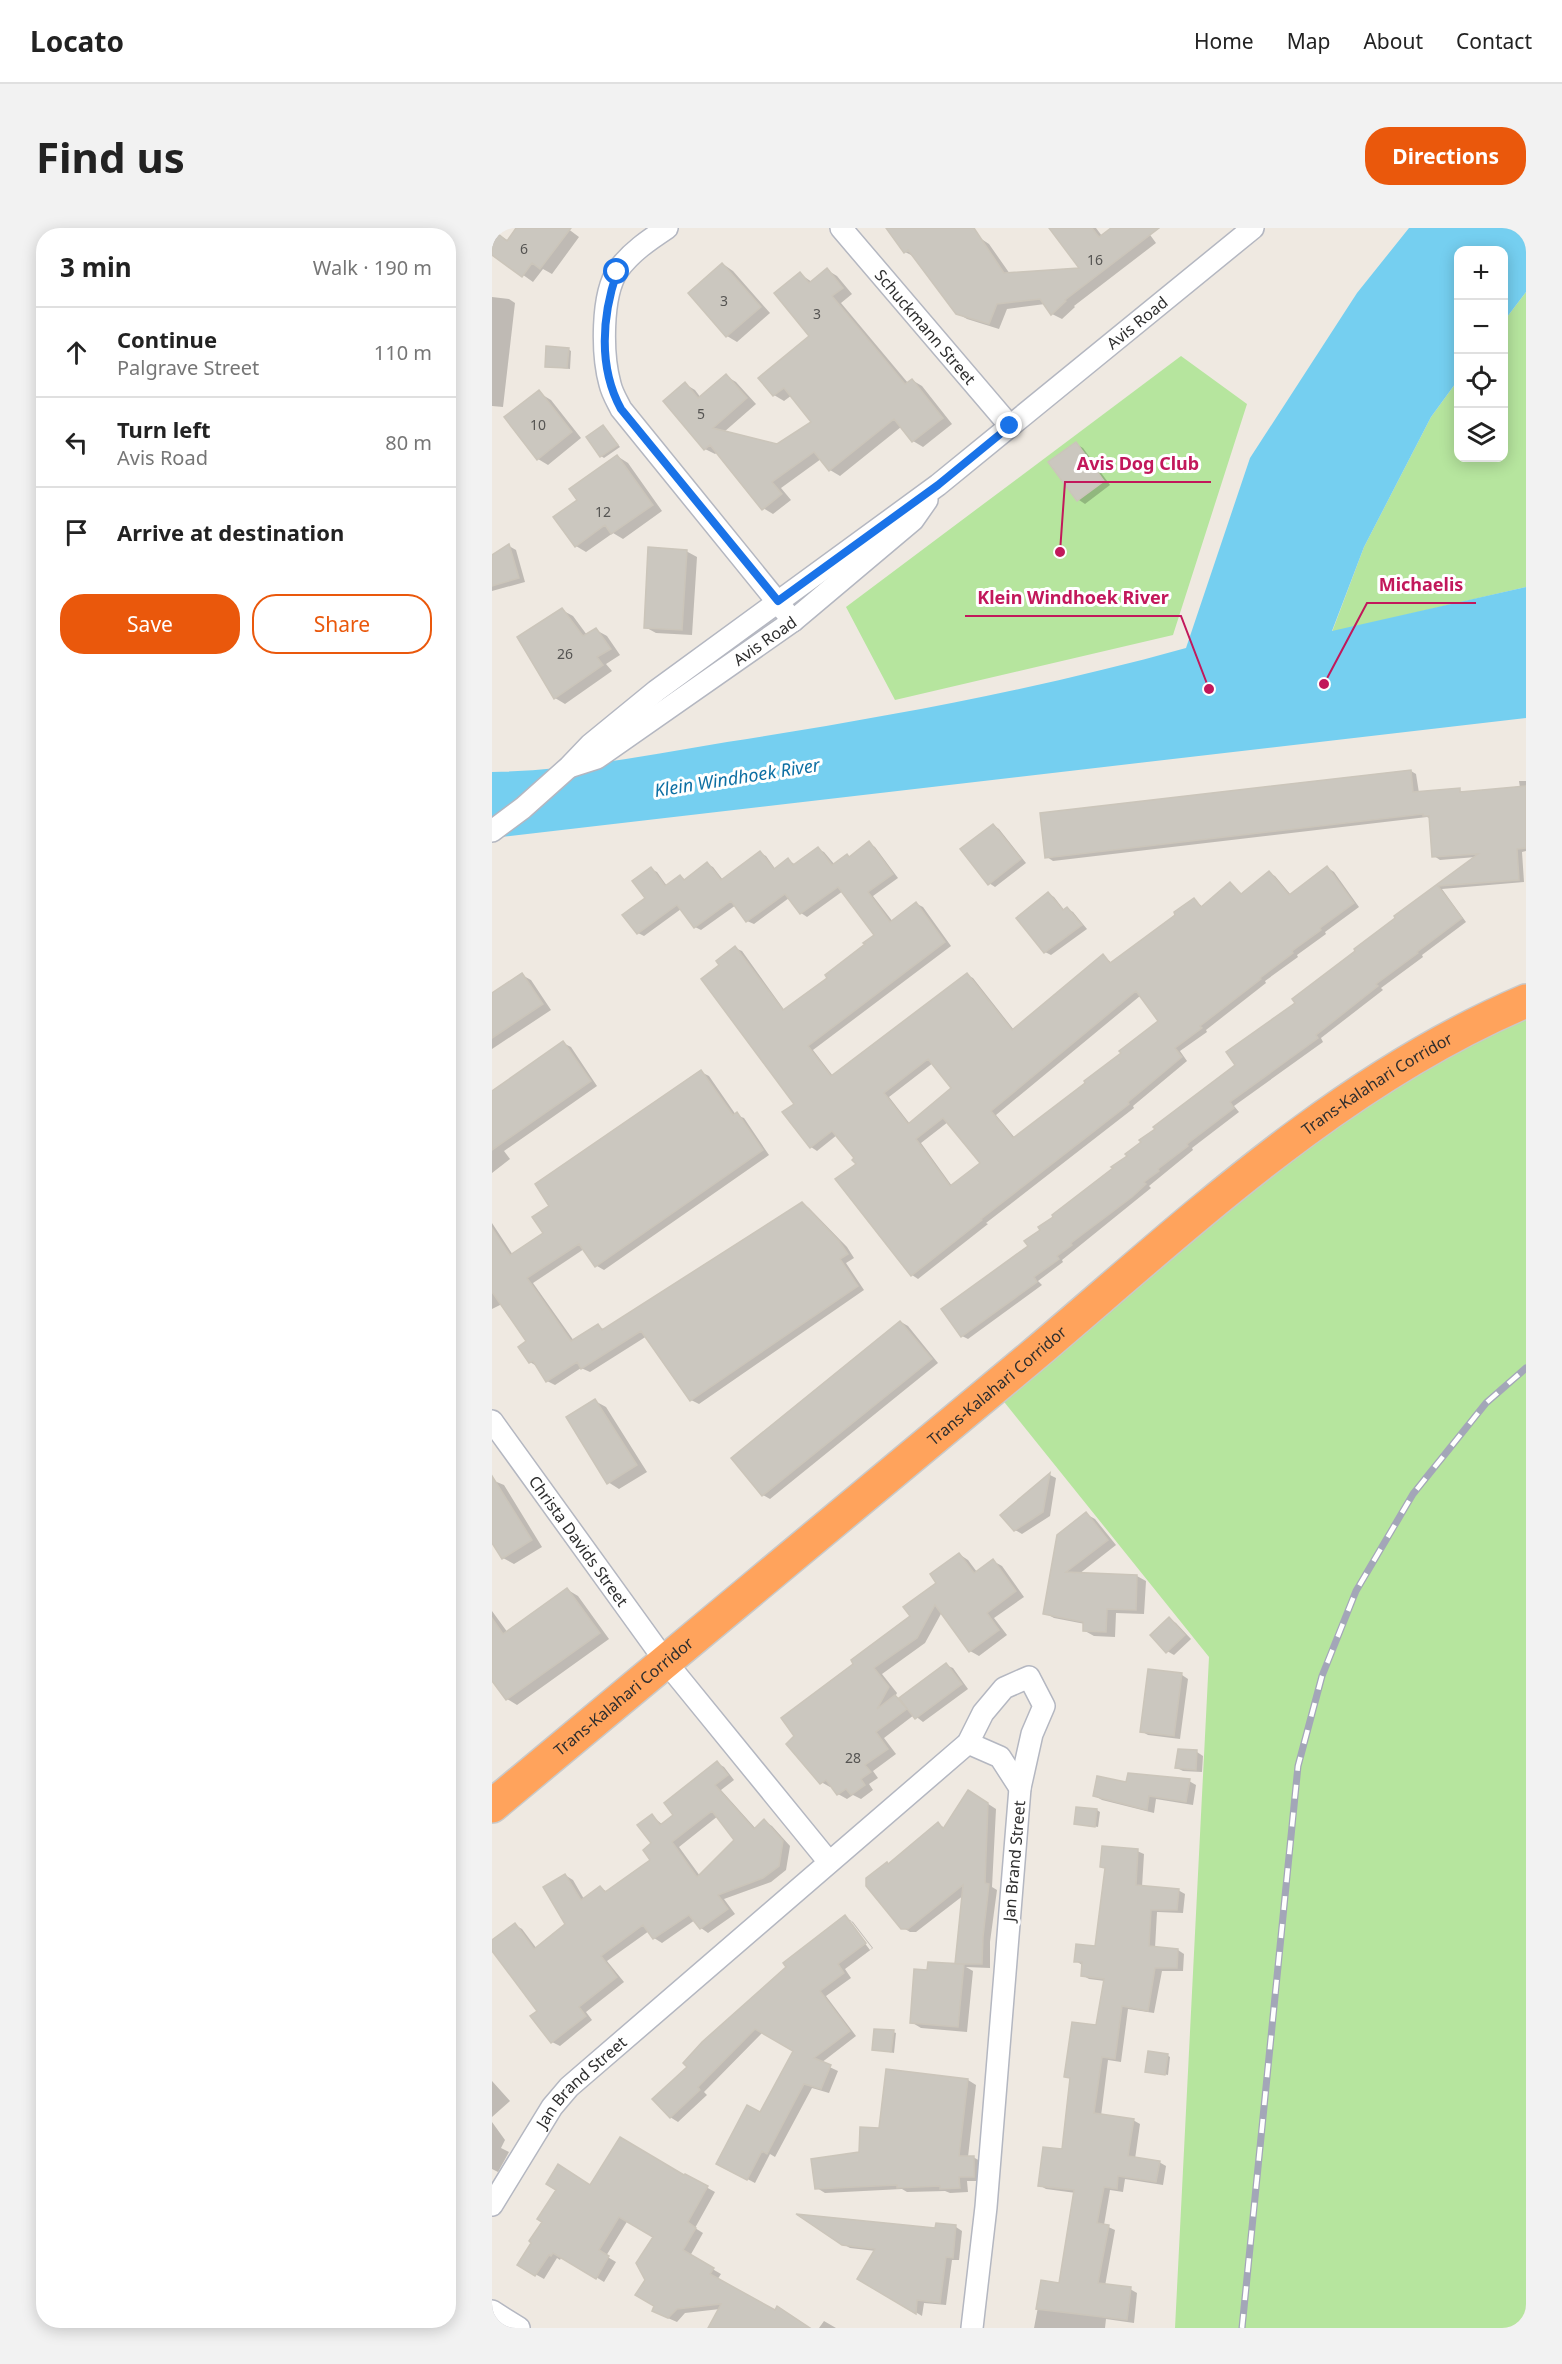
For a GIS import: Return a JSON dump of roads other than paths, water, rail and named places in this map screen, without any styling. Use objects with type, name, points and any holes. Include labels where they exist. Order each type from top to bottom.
[{"type":"highway","name":"Trans-Kalahari Corridor","points":[[492,1806],[1264,1161],[1368,1086],[1481,1020],[1526,1001]]},
{"type":"street","points":[[667,228],[634,251],[617,272],[608,297],[605,324],[609,381],[621,409],[794,621]]},
{"type":"street","name":"Schuckmann Street","points":[[840,228],[1010,426]]},
{"type":"street","name":"Avis Road","points":[[492,831],[656,691],[938,485],[1253,228]]},
{"type":"street","name":"Avis Road","points":[[569,767],[597,758],[794,621],[913,520],[938,485]]},
{"type":"street","name":"Christa Davids Street","points":[[492,1421],[666,1662]]},
{"type":"street","points":[[666,1662],[829,1862]]},
{"type":"street","name":"Jan Brand Street","points":[[492,2205],[552,2108],[569,2087],[968,1743],[983,1713],[1004,1688],[1029,1677],[1044,1706],[1032,1734],[1020,1788],[986,2207],[972,2328]]},
{"type":"street","points":[[968,1743],[1000,1756],[1020,1788]]},
{"type":"street","points":[[492,2311],[519,2328]]},
{"type":"water","points":[[1409,228],[1526,228],[1526,292],[1508,316],[1508,246],[1454,246],[1454,385],[1431,417],[1364,547],[1332,631],[1526,587],[1526,718],[492,838],[492,772],[551,769],[610,762],[842,723],[1015,690],[1186,648],[1250,458],[1357,293]]},
{"type":"railway","points":[[1242,2328],[1298,1766],[1322,1676],[1356,1591],[1413,1494],[1486,1403],[1526,1368]]},
{"type":"place","name":"Avis Dog Club","points":[[1060,552]]},
{"type":"place","name":"Michaelis","points":[[1324,684]]},
{"type":"place","name":"Klein Windhoek River","points":[[1209,689]]}]
